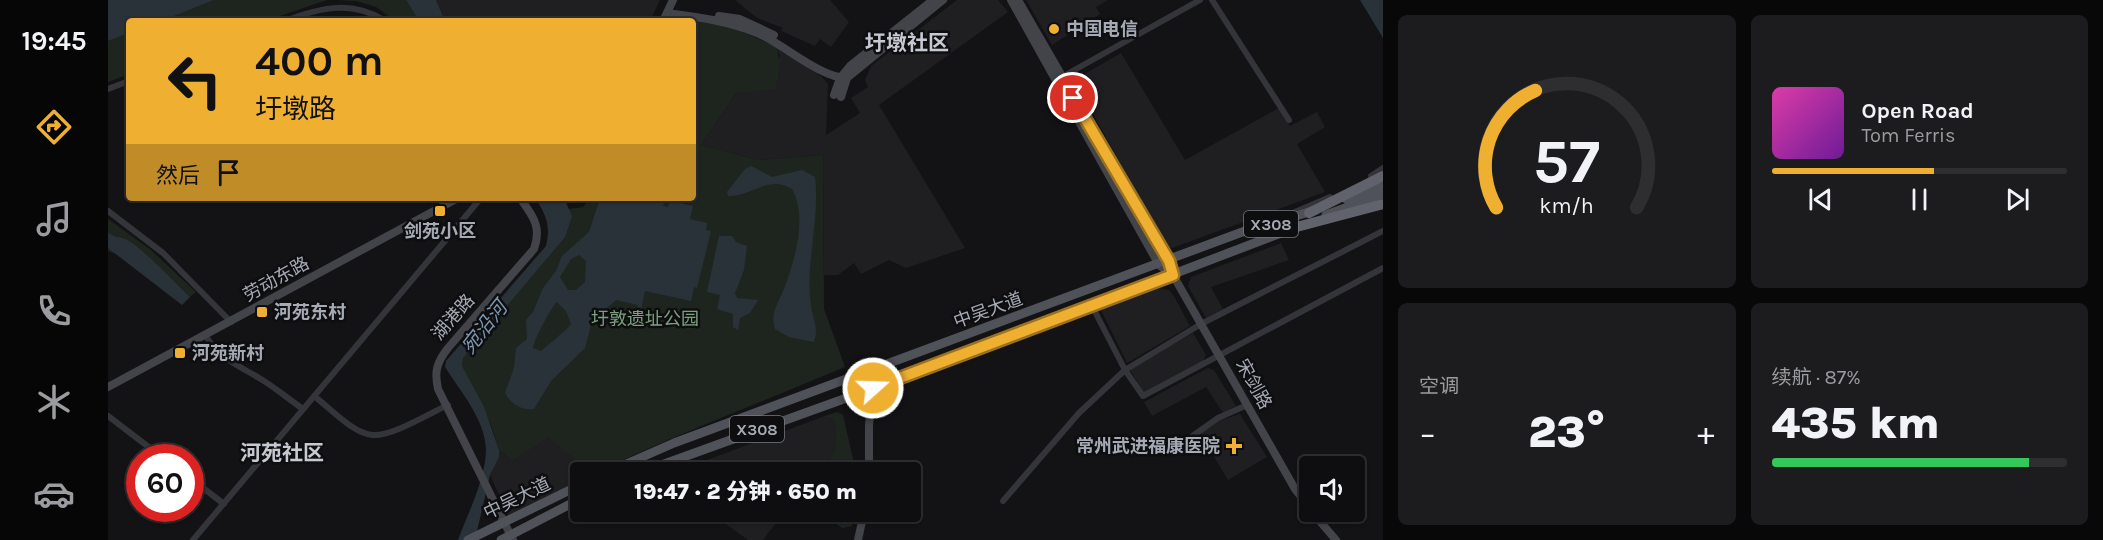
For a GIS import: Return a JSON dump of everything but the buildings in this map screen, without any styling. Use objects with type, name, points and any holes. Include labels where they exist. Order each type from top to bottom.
[{"type":"highway","points":[[1309,213],[1383,176]]},
{"type":"highway","points":[[1289,229],[1383,204]]},
{"type":"main road","name":"中吴大道","points":[[630,462],[674,442],[1269,224],[1309,213],[1383,186]]},
{"type":"main road","name":"中吴大道","points":[[670,462],[1092,306],[1383,194]]},
{"type":"main road","name":"中吴大道","points":[[472,538],[570,490]]},
{"type":"main road","name":"中吴大道","points":[[501,540],[512,538],[570,506]]},
{"type":"street","points":[[837,96],[843,76],[871,47],[933,0]]},
{"type":"street","points":[[843,76],[943,0]]},
{"type":"street","points":[[1011,0],[1058,79]]},
{"type":"street","points":[[1058,79],[1200,0]]},
{"type":"street","points":[[1212,0],[1289,120]]},
{"type":"street","points":[[1020,3],[1058,79]]},
{"type":"street","points":[[293,18],[318,8],[342,6],[372,12],[381,18]]},
{"type":"street","points":[[668,11],[738,25],[843,76]]},
{"type":"street","name":"宋剑路","points":[[1058,79],[1299,494]]},
{"type":"street","points":[[108,89],[126,82]]},
{"type":"street","points":[[1269,224],[1338,194],[1383,168]]},
{"type":"street","name":"劳动东路","points":[[108,387],[453,201]]},
{"type":"street","points":[[193,540],[478,201]]},
{"type":"street","name":"湖港路","points":[[504,523],[448,405],[438,389],[435,375],[438,362],[534,249],[539,231],[536,222],[522,201]]},
{"type":"street","points":[[108,212],[163,253],[231,322]]},
{"type":"street","points":[[1003,501],[1079,413],[1125,370],[1201,324],[1383,231]]},
{"type":"street","points":[[1092,306],[1125,370],[1143,396],[1383,268]]},
{"type":"street","points":[[205,335],[214,351],[303,409]]},
{"type":"street","points":[[869,372],[873,388],[869,425],[869,462]]},
{"type":"street","points":[[314,396],[357,429],[372,435],[388,433],[448,405]]},
{"type":"street","points":[[1191,437],[1218,418],[1247,405]]},
{"type":"street","points":[[108,416],[145,444]]},
{"type":"street","points":[[204,489],[224,504]]},
{"type":"street","points":[[858,540],[862,522]]},
{"type":"street","name":"宋剑路","points":[[1321,522],[1336,540]]},
{"type":"street","points":[[504,523],[512,538]]},
{"type":"shaded area","points":[[436,0],[660,0],[651,18],[444,18]]},
{"type":"shaded area","points":[[735,0],[830,0],[849,22],[831,47],[820,39],[815,46],[781,31],[783,28],[757,18]]},
{"type":"shaded area","points":[[957,0],[998,0],[1008,12],[879,105],[965,248],[906,268],[889,260],[861,274],[854,263],[838,275],[824,275],[823,155],[758,160],[701,145],[736,93],[780,57],[777,47],[822,77],[828,84],[826,135],[860,113],[851,98],[868,87],[865,80],[871,66]]},
{"type":"shaded area","points":[[1026,0],[1108,0],[1096,7],[1100,14],[1052,45]]},
{"type":"shaded area","points":[[1121,53],[1185,160],[1279,108],[1290,126],[1317,112],[1325,127],[1297,144],[1325,192],[1172,248],[1166,245],[1074,80]]},
{"type":"shaded area","points":[[1281,243],[1289,260],[1211,287],[1223,309],[1206,318],[1188,286],[1191,277]]},
{"type":"shaded area","points":[[1158,288],[1169,290],[1190,326],[1127,363],[1101,310]]},
{"type":"shaded area","points":[[1193,333],[1206,355],[1203,361],[1144,393],[1129,368]]},
{"type":"shaded area","points":[[1208,368],[1214,370],[1236,406],[1223,413],[1206,387],[1152,416],[1144,402]]},
{"type":"shaded area","name":"常州武进福康医院","points":[[1240,414],[1267,457],[1228,480],[1201,435],[1202,431],[1215,422]]},
{"type":"shaded area","points":[[822,417],[833,419],[838,440],[837,450],[828,462],[702,462]]},
{"type":"shaded area","points":[[548,436],[578,462],[570,462],[570,485],[508,515],[490,475],[499,450],[513,461]]},
{"type":"shaded area","points":[[723,522],[776,522],[763,540],[748,540]]},
{"type":"green space","points":[[214,0],[327,0],[274,18],[169,18]]},
{"type":"green space","points":[[336,0],[406,0],[417,18],[391,18],[376,7],[356,1]]},
{"type":"green space","name":"圩敦遗址公园","points":[[696,20],[731,27],[777,47],[780,66],[775,89],[736,93],[701,145],[758,160],[823,155],[824,309],[845,367],[618,462],[578,462],[548,437],[513,461],[499,450],[491,425],[462,366],[463,358],[559,232],[555,211],[583,207],[588,201],[696,201]]},
{"type":"green space","points":[[126,34],[126,75],[108,82],[108,41]]},
{"type":"green space","points":[[108,219],[151,250],[196,292],[190,297],[163,271],[108,251]]},
{"type":"green space","points":[[837,412],[843,415],[854,462],[828,462],[836,447],[836,436],[833,419],[822,417]]},
{"type":"green space","points":[[834,522],[853,522],[852,526],[842,528]]},
{"type":"water","points":[[108,0],[214,0],[169,18],[126,18],[126,34],[108,41]]},
{"type":"water","points":[[406,0],[436,0],[444,18],[417,18]]},
{"type":"water","points":[[1360,0],[1383,0],[1383,38]]},
{"type":"water","points":[[751,166],[772,177],[802,170],[815,177],[816,209],[810,274],[811,306],[816,328],[814,342],[789,337],[775,329],[775,309],[796,252],[799,212],[792,189],[784,185],[768,185],[728,196],[727,192],[745,169]]},
{"type":"water","name":"宛沿河","points":[[537,201],[565,201],[572,216],[565,237],[463,358],[462,366],[484,407],[499,450],[499,457],[490,475],[475,540],[458,540],[479,485],[486,451],[482,428],[465,396],[445,367],[446,361],[546,246],[548,232],[542,209]]},
{"type":"water","points":[[600,201],[666,201],[663,206],[668,207],[670,201],[674,201],[693,206],[690,219],[707,223],[706,230],[711,231],[697,288],[694,287],[691,301],[645,291],[638,324],[634,323],[638,305],[616,300],[592,321],[585,348],[551,381],[534,409],[521,407],[513,403],[505,393],[514,368],[516,348],[527,339],[526,320],[533,312],[543,288],[556,271],[562,256],[589,232]],"holes":[[[579,255],[586,261],[585,282],[576,290],[568,290],[560,277],[571,259]],[[557,302],[566,311],[571,324],[541,351],[533,348],[543,324]]]},
{"type":"water","points":[[108,233],[125,239],[139,248],[190,297],[182,305],[108,248]]},
{"type":"water","points":[[719,236],[732,236],[736,242],[747,246],[744,270],[735,293],[737,298],[758,300],[750,313],[740,318],[738,330],[733,327],[733,314],[717,309],[720,295],[707,292]]},
{"type":"place","name":"中国电信","points":[[1054,29]]},
{"type":"place","name":"剑苑小区","points":[[440,211]]},
{"type":"place","name":"河苑东村","points":[[262,312]]},
{"type":"place","name":"河苑新村","points":[[180,353]]},
{"type":"place","name":"常州武进福康医院","points":[[1234,446]]},
{"type":"district","name":"圩墩社区","points":[[907,43]]},
{"type":"district","name":"河苑社区","points":[[282,453]]},
{"type":"route","points":[[873,388],[1173,275],[1169,261],[1073,98]]}]
